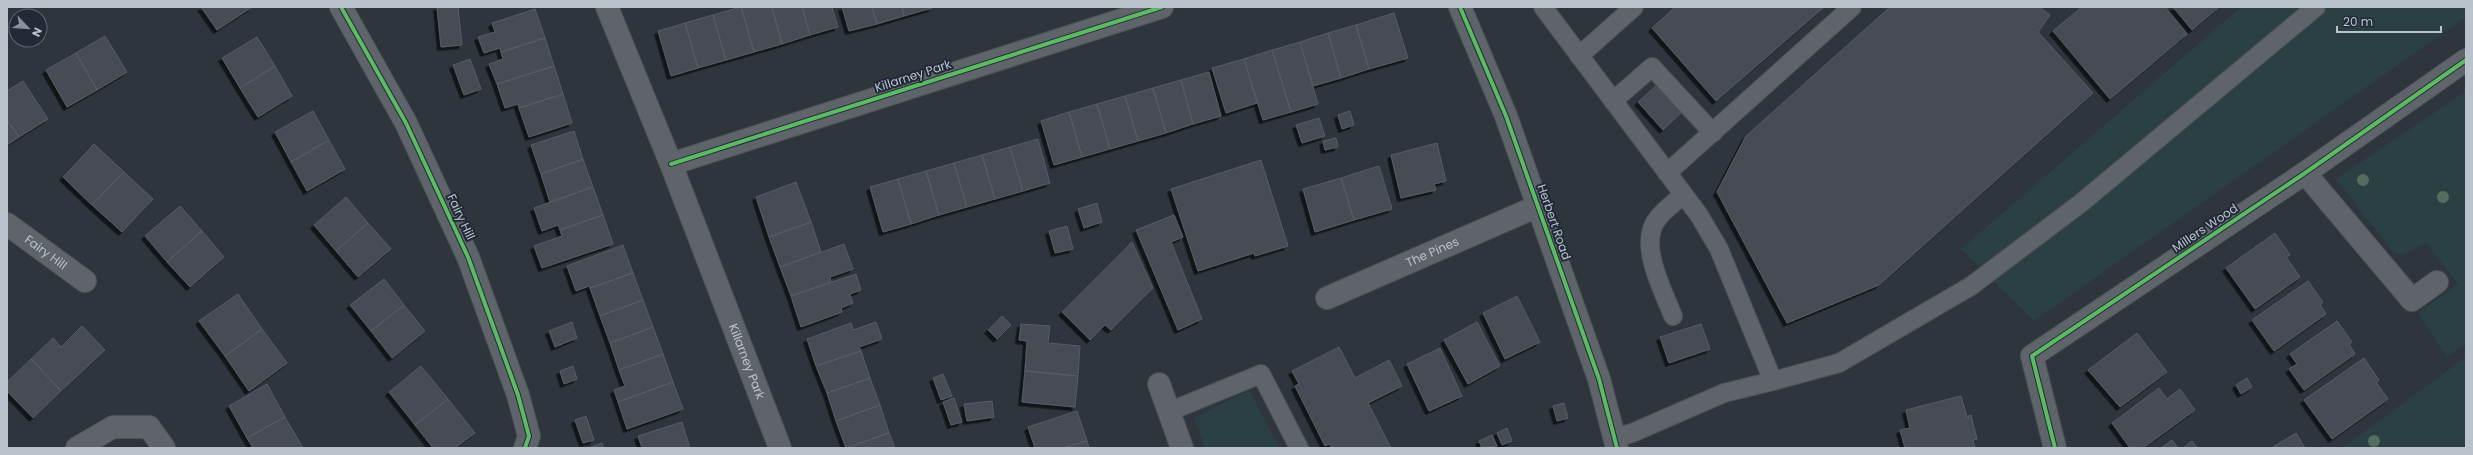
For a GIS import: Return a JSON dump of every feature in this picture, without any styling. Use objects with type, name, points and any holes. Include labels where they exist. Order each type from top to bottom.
[{"type":"street","name":"Fairy Hill","points":[[341,7],[406,122],[468,257],[518,395],[529,436],[525,448]]},
{"type":"street","name":"Killarney Park","points":[[607,7],[671,164],[780,448]]},
{"type":"street","name":"Killarney Park","points":[[671,164],[1162,7]]},
{"type":"street","name":"Herbert Road","points":[[1460,7],[1506,116],[1599,379],[1616,443]]},
{"type":"street","name":"Millers Wood","points":[[2055,448],[2032,356],[2305,173],[2466,60]]},
{"type":"street","points":[[2305,173],[2412,300],[2437,282]]},
{"type":"street","name":"The Pines","points":[[1327,298],[1538,206]]},
{"type":"street","name":"Fairy Hill","points":[[7,224],[85,281]]},
{"type":"street","points":[[1159,384],[1182,448]]},
{"type":"street","points":[[77,448],[113,426],[149,427],[164,448]]},
{"type":"lane","points":[[1543,7],[1683,195],[1719,248],[1773,381]]},
{"type":"lane","points":[[1579,56],[1634,7]]},
{"type":"lane","points":[[1667,174],[1852,7]]},
{"type":"lane","points":[[1616,443],[1632,433],[1724,393],[1839,363],[1971,286],[2081,203],[2316,7]]},
{"type":"lane","points":[[1613,101],[1652,67],[1713,133]]},
{"type":"lane","points":[[1673,316],[1649,249],[1651,231],[1657,218],[1683,195]]},
{"type":"lane","points":[[1168,412],[1261,374],[1299,448]]},
{"type":"green space","points":[[2241,7],[2466,7],[2466,17],[2034,321],[1961,249]]},
{"type":"green space","points":[[2466,91],[2466,343],[2447,357],[2418,313],[2458,284],[2426,243],[2402,255],[2393,252],[2336,179]]},
{"type":"green space","points":[[2466,357],[2466,448],[2342,448]]},
{"type":"green space","points":[[1249,390],[1280,448],[1205,448],[1194,418]]},
{"type":"building","points":[[201,7],[252,7],[217,30]]},
{"type":"building","points":[[437,7],[458,7],[462,45],[441,47]]},
{"type":"building","points":[[741,7],[772,7],[782,44],[754,52]]},
{"type":"building","points":[[741,7],[754,52],[726,60],[713,15]]},
{"type":"building","points":[[772,7],[802,7],[810,35],[782,44]]},
{"type":"building","points":[[802,7],[832,7],[838,27],[810,35]]},
{"type":"building","points":[[842,7],[872,7],[877,24],[849,31]]},
{"type":"building","points":[[872,7],[902,7],[904,16],[877,24]]},
{"type":"building","points":[[902,7],[932,7],[932,8],[904,16]]},
{"type":"building","points":[[1675,7],[1824,7],[1716,101],[1652,28]]},
{"type":"building","points":[[1890,7],[2040,7],[2050,15],[2038,32],[2093,93],[1879,285],[1787,323],[1717,192],[1746,136]]},
{"type":"building","points":[[2082,7],[2165,7],[2187,34],[2110,99],[2053,31]]},
{"type":"building","points":[[2173,7],[2219,7],[2192,30]]},
{"type":"building","points":[[535,9],[545,38],[501,52],[500,48],[484,53],[478,37],[495,32],[492,23]]},
{"type":"building","points":[[1394,13],[1408,58],[1369,69],[1356,25]]},
{"type":"building","points":[[713,15],[726,60],[698,68],[685,23]]},
{"type":"building","points":[[685,23],[698,68],[671,76],[658,31]]},
{"type":"building","points":[[1356,25],[1369,69],[1341,78],[1328,33]]},
{"type":"building","points":[[1328,33],[1341,78],[1313,86],[1300,42]]},
{"type":"building","points":[[105,36],[127,72],[97,90],[76,53]]},
{"type":"building","points":[[257,37],[275,66],[240,88],[222,58]]},
{"type":"building","points":[[545,38],[554,66],[497,84],[489,64],[503,59],[501,52]]},
{"type":"building","points":[[1300,42],[1318,104],[1291,112],[1272,50]]},
{"type":"building","points":[[1272,50],[1291,112],[1263,120],[1244,59]]},
{"type":"building","points":[[76,53],[97,90],[67,107],[46,70]]},
{"type":"building","points":[[470,59],[481,89],[464,95],[453,65]]},
{"type":"building","points":[[1244,59],[1257,103],[1226,113],[1212,68]]},
{"type":"building","points":[[275,66],[292,96],[258,117],[240,88]]},
{"type":"building","points":[[554,66],[563,94],[519,108],[518,104],[505,108],[497,84]]},
{"type":"building","points":[[1209,72],[1221,116],[1193,124],[1181,80]]},
{"type":"building","points":[[1181,80],[1193,124],[1166,133],[1153,88]]},
{"type":"building","points":[[23,81],[48,119],[19,137],[7,120],[7,91]]},
{"type":"building","points":[[1658,84],[1682,112],[1663,130],[1638,102]]},
{"type":"building","points":[[1153,88],[1166,133],[1138,141],[1125,96]]},
{"type":"building","points":[[563,94],[572,123],[529,137],[519,108]]},
{"type":"building","points":[[1125,96],[1138,141],[1110,149],[1097,104]]},
{"type":"building","points":[[1097,104],[1110,149],[1082,157],[1069,112]]},
{"type":"building","points":[[313,111],[329,140],[291,162],[275,132]]},
{"type":"building","points":[[1350,111],[1354,125],[1342,129],[1338,115]]},
{"type":"building","points":[[1069,112],[1082,157],[1054,165],[1041,121]]},
{"type":"building","points":[[1319,118],[1325,136],[1302,143],[1296,125]]},
{"type":"building","points":[[7,120],[19,137],[7,145]]},
{"type":"building","points":[[574,131],[583,159],[541,174],[531,145]]},
{"type":"building","points":[[1336,138],[1338,147],[1325,150],[1323,141]]},
{"type":"building","points":[[1038,139],[1050,183],[1023,191],[1010,147]]},
{"type":"building","points":[[329,140],[345,169],[307,191],[291,162]]},
{"type":"building","points":[[1437,143],[1446,181],[1434,184],[1436,190],[1401,198],[1391,155]]},
{"type":"building","points":[[94,144],[124,172],[92,205],[63,177]]},
{"type":"building","points":[[1010,147],[1023,191],[995,199],[982,155]]},
{"type":"building","points":[[982,155],[995,199],[967,207],[954,163]]},
{"type":"building","points":[[583,159],[593,187],[550,202],[541,174]]},
{"type":"building","points":[[1261,160],[1288,246],[1255,256],[1254,253],[1198,271],[1171,189]]},
{"type":"building","points":[[954,163],[967,207],[939,215],[926,171]]},
{"type":"building","points":[[1379,166],[1392,209],[1354,220],[1341,178]]},
{"type":"building","points":[[926,171],[939,215],[911,224],[898,179]]},
{"type":"building","points":[[124,172],[153,199],[122,232],[92,205]]},
{"type":"building","points":[[1341,178],[1354,220],[1315,232],[1303,189]]},
{"type":"building","points":[[898,179],[911,224],[883,232],[870,187]]},
{"type":"building","points":[[796,182],[811,222],[769,237],[756,197]]},
{"type":"building","points":[[593,187],[603,215],[560,230],[558,225],[542,231],[534,208]]},
{"type":"building","points":[[346,197],[368,223],[336,251],[314,225]]},
{"type":"building","points":[[1097,203],[1102,222],[1084,228],[1078,209]]},
{"type":"building","points":[[180,206],[202,231],[167,262],[145,236]]},
{"type":"building","points":[[603,215],[613,244],[542,268],[534,246],[562,236],[560,230]]},
{"type":"building","points":[[1174,215],[1183,237],[1171,242],[1202,319],[1178,330],[1136,230]]},
{"type":"building","points":[[811,222],[821,252],[780,267],[769,237]]},
{"type":"building","points":[[368,223],[391,249],[358,277],[336,251]]},
{"type":"building","points":[[1067,226],[1073,249],[1055,253],[1049,231]]},
{"type":"building","points":[[202,231],[224,257],[190,287],[167,262]]},
{"type":"building","points":[[2275,233],[2290,255],[2286,257],[2300,277],[2255,309],[2226,268]]},
{"type":"building","points":[[1132,242],[1153,288],[1111,330],[1105,325],[1090,340],[1062,312]]},
{"type":"building","points":[[844,244],[853,269],[830,277],[831,282],[791,296],[780,267]]},
{"type":"building","points":[[623,245],[633,273],[590,288],[589,286],[576,291],[567,266]]},
{"type":"building","points":[[633,273],[643,300],[600,316],[590,288]]},
{"type":"building","points":[[856,274],[861,290],[850,294],[853,303],[841,308],[842,312],[801,327],[791,296]]},
{"type":"building","points":[[384,279],[404,305],[371,331],[350,305]]},
{"type":"building","points":[[2308,281],[2323,302],[2320,305],[2326,314],[2274,351],[2252,320]]},
{"type":"building","points":[[238,294],[262,329],[225,356],[199,321]]},
{"type":"building","points":[[1517,296],[1540,342],[1505,359],[1483,313]]},
{"type":"building","points":[[643,300],[653,327],[610,343],[600,316]]},
{"type":"building","points":[[404,305],[425,331],[392,358],[371,331]]},
{"type":"building","points":[[1002,316],[1011,325],[997,339],[988,330]]},
{"type":"building","points":[[2337,321],[2352,342],[2349,344],[2355,354],[2304,390],[2289,369],[2297,364],[2290,354]]},
{"type":"building","points":[[572,322],[577,338],[555,347],[549,331]]},
{"type":"building","points":[[876,322],[882,339],[859,347],[861,351],[816,366],[807,339],[851,323],[853,330]]},
{"type":"building","points":[[1477,322],[1500,366],[1468,384],[1444,340]]},
{"type":"building","points":[[1021,324],[1050,326],[1048,343],[1080,346],[1078,376],[1025,371],[1027,341],[1019,340]]},
{"type":"building","points":[[1701,324],[1710,349],[1669,363],[1660,337]]},
{"type":"building","points":[[82,326],[105,350],[61,391],[31,359],[53,338],[61,347]]},
{"type":"building","points":[[653,327],[663,354],[619,370],[610,343]]},
{"type":"building","points":[[262,329],[287,363],[249,391],[225,356]]},
{"type":"building","points":[[2137,333],[2167,372],[2120,407],[2088,370]]},
{"type":"building","points":[[1339,347],[1355,378],[1389,360],[1402,386],[1368,403],[1391,448],[1332,448],[1329,444],[1325,446],[1295,386],[1299,384],[1292,371]]},
{"type":"building","points":[[1440,348],[1462,396],[1429,411],[1407,364]]},
{"type":"building","points":[[861,351],[870,378],[827,393],[816,366]]},
{"type":"building","points":[[663,354],[673,382],[618,402],[614,390],[625,386],[619,370]]},
{"type":"building","points":[[2364,358],[2379,380],[2376,382],[2388,399],[2332,439],[2304,400]]},
{"type":"building","points":[[31,359],[61,391],[33,418],[7,391],[7,382]]},
{"type":"building","points":[[421,366],[448,399],[415,425],[389,392]]},
{"type":"building","points":[[573,366],[577,379],[564,384],[560,371]]},
{"type":"building","points":[[1025,371],[1078,376],[1075,407],[1022,402]]},
{"type":"building","points":[[943,374],[952,396],[941,400],[933,378]]},
{"type":"building","points":[[870,378],[880,405],[836,421],[827,393]]},
{"type":"building","points":[[2247,378],[2252,387],[2241,394],[2236,385]]},
{"type":"building","points":[[673,382],[683,409],[627,429],[618,402]]},
{"type":"building","points":[[267,384],[285,417],[247,438],[229,406]]},
{"type":"building","points":[[2159,388],[2167,399],[2180,389],[2195,410],[2143,448],[2130,448],[2112,423]]},
{"type":"building","points":[[1961,396],[1967,417],[1971,415],[1977,439],[1973,440],[1975,448],[1905,448],[1900,430],[1910,428],[1906,410]]},
{"type":"building","points":[[954,398],[962,422],[951,425],[943,402]]},
{"type":"building","points":[[448,399],[475,433],[455,448],[433,448],[415,425]]},
{"type":"building","points":[[992,401],[994,417],[967,421],[964,404]]},
{"type":"building","points":[[1564,403],[1568,418],[1557,421],[1553,406]]},
{"type":"building","points":[[880,405],[889,433],[846,448],[836,421]]},
{"type":"building","points":[[1077,411],[1087,441],[1063,448],[1035,448],[1028,427]]},
{"type":"building","points":[[586,416],[594,440],[583,443],[575,420]]},
{"type":"building","points":[[285,417],[303,448],[253,448],[247,438]]},
{"type":"building","points":[[682,422],[690,448],[642,448],[638,436]]},
{"type":"building","points":[[1507,428],[1512,441],[1502,445],[1497,433]]},
{"type":"building","points":[[889,433],[895,448],[846,448]]},
{"type":"building","points":[[2296,433],[2305,448],[2273,447]]},
{"type":"building","points":[[1492,435],[1497,446],[1482,448],[1479,441]]},
{"type":"building","points":[[2172,440],[2178,448],[2161,448]]},
{"type":"building","points":[[1087,441],[1089,448],[1063,448]]},
{"type":"building","points":[[2192,441],[2197,448],[2183,448]]},
{"type":"building","points":[[602,443],[604,448],[591,448],[591,447]]},
{"type":"cycle path","points":[[341,7],[406,123],[468,257],[518,395],[529,436],[525,448]]},
{"type":"cycle path","points":[[671,164],[1162,7]]},
{"type":"cycle path","points":[[1460,7],[1506,116],[1599,379],[1617,448]]},
{"type":"cycle path","points":[[2055,448],[2032,356],[2305,173],[2466,60]]}]
